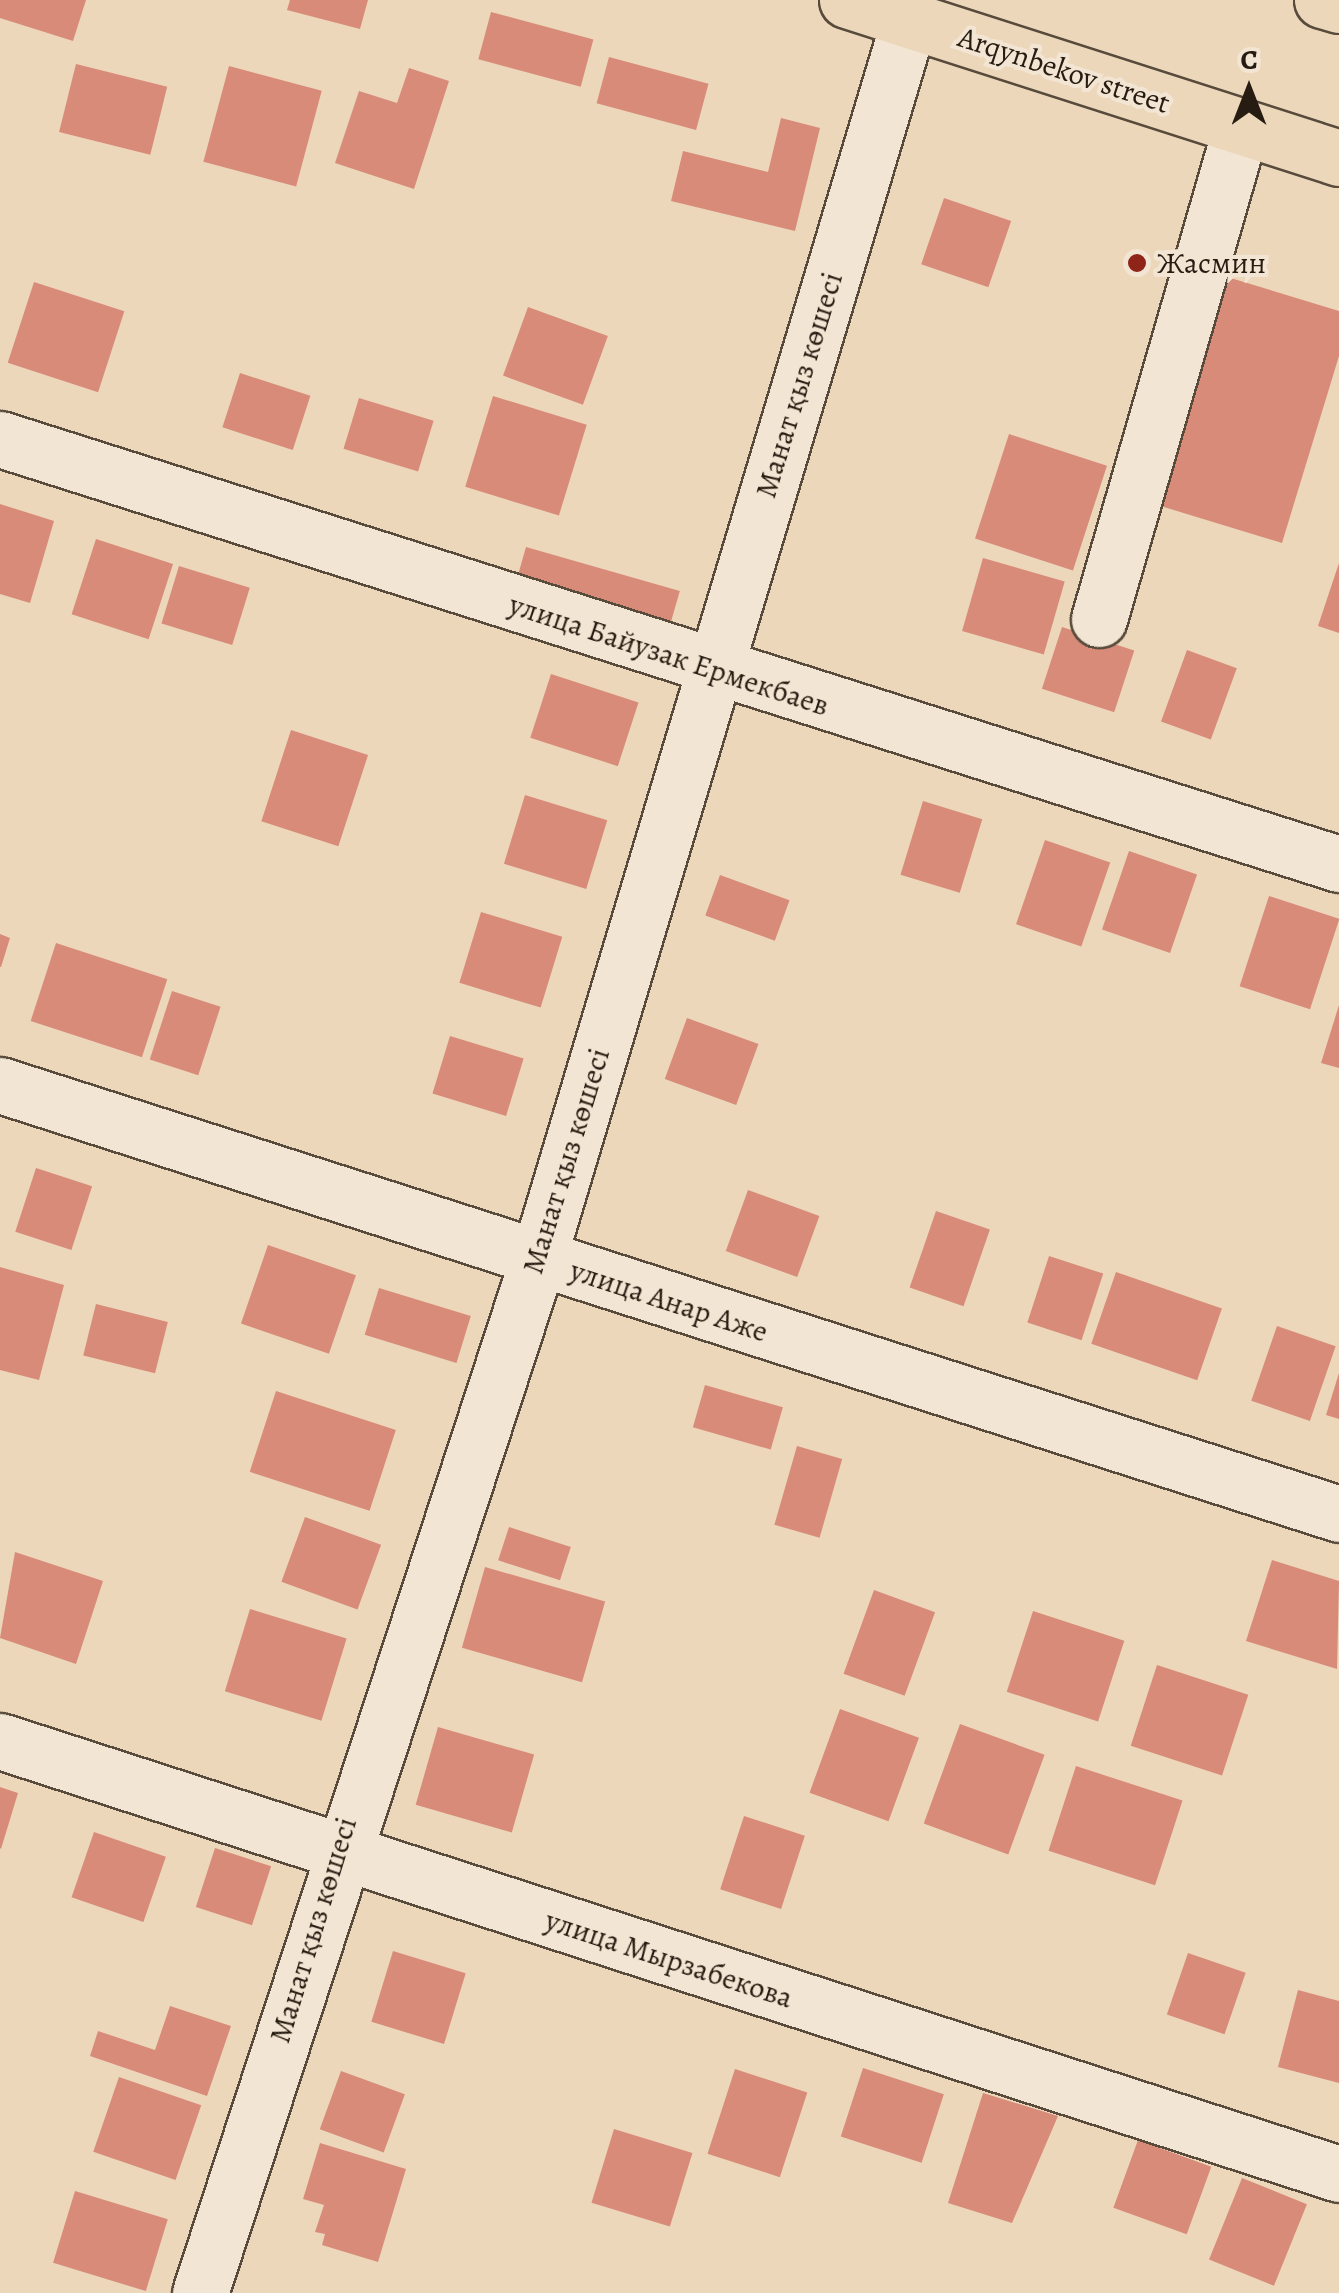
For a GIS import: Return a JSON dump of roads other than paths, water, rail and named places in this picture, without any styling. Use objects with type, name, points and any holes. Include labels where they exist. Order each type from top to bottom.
[{"type":"main road","name":"Arqynbekov street","points":[[847,0],[1339,158]]},
{"type":"main road","points":[[1322,0],[1339,6]]},
{"type":"street","name":"Манат қыз көшесі","points":[[200,2293],[336,1853],[538,1259],[909,20]]},
{"type":"street","points":[[1099,619],[1241,127]]},
{"type":"street","name":"улица Байузак Ермекбаев","points":[[0,440],[714,670],[1339,864]]},
{"type":"street","name":"улица Анар Аже","points":[[0,1085],[1339,1514]]},
{"type":"street","name":"улица Мырзабекова","points":[[0,1740],[336,1853],[1339,2174]]},
{"type":"place","name":"Жасмин","points":[[1137,263]]}]
